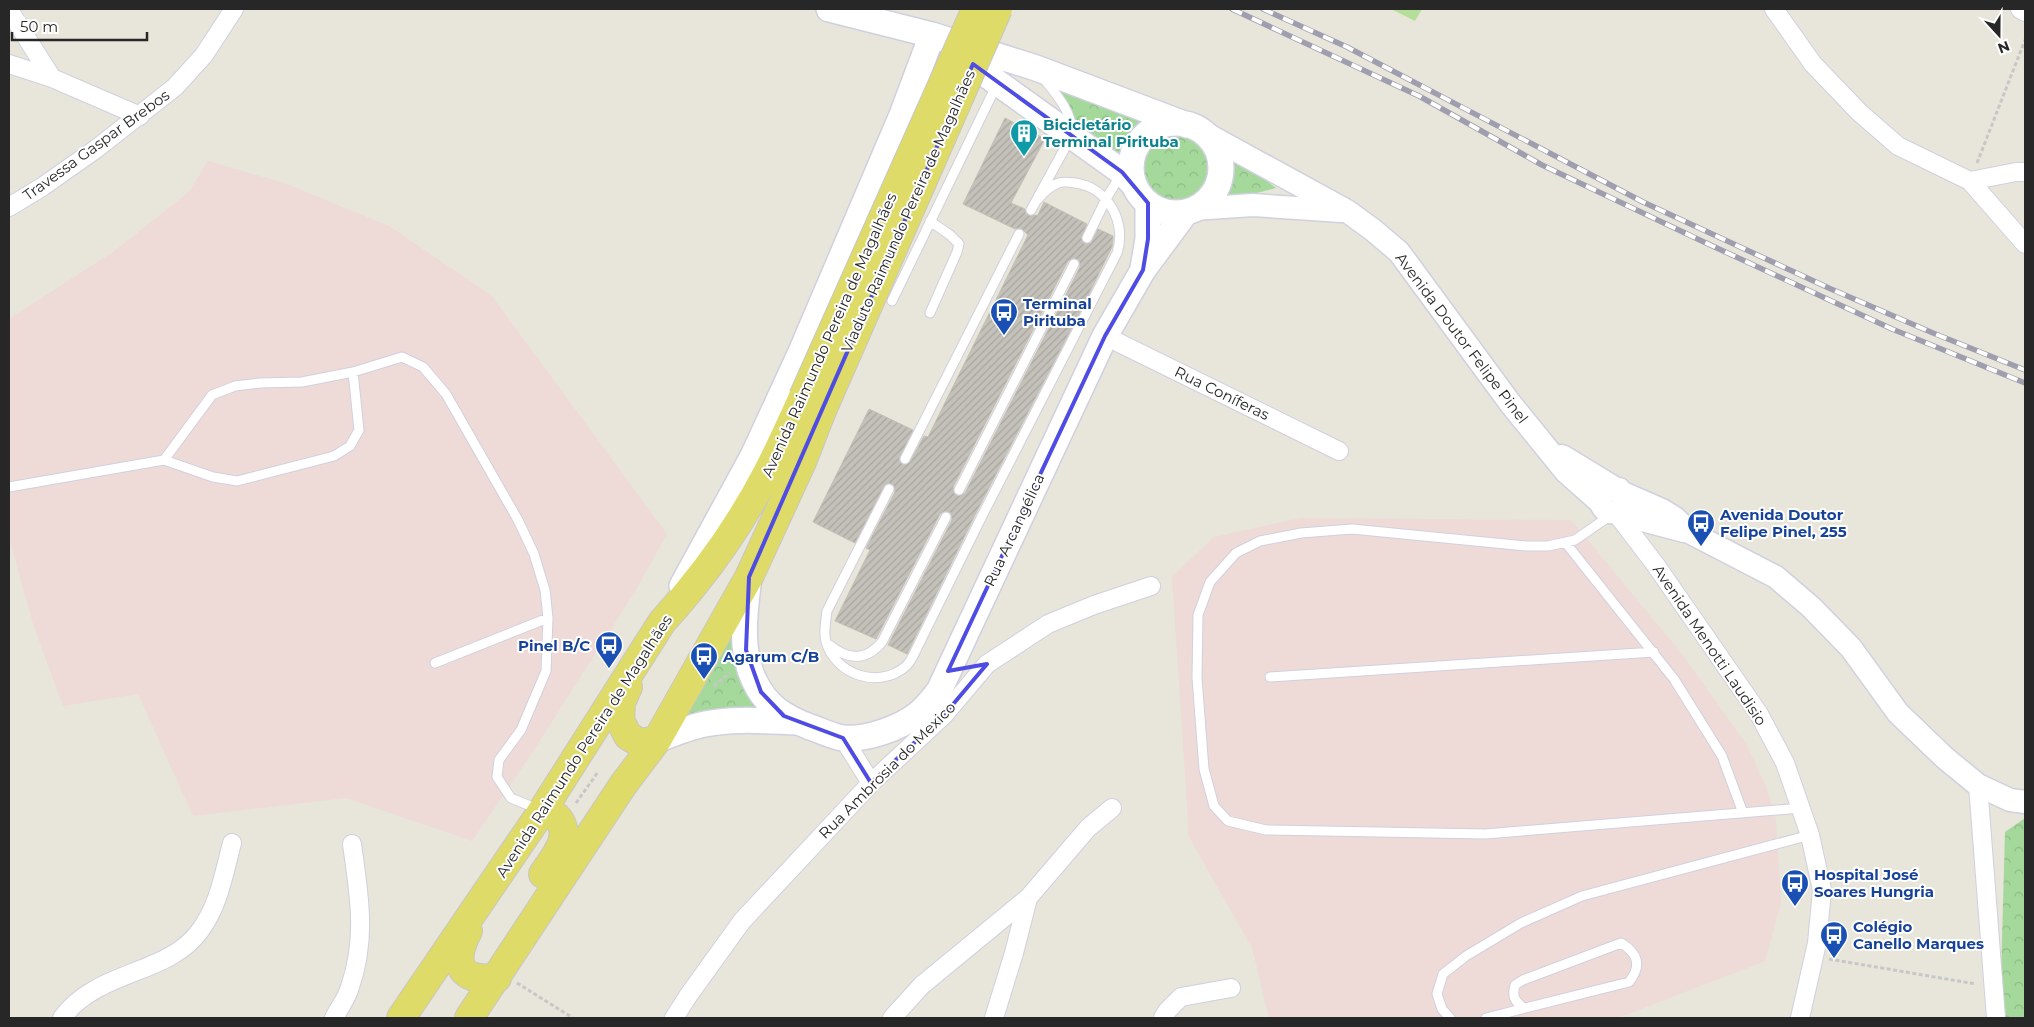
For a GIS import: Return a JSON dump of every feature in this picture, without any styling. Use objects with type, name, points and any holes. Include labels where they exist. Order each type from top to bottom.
[{"type":"main road","name":"Avenida Doutor Felipe Pinel","points":[[829,9],[932,35],[1036,68],[1193,128]]},
{"type":"main road","name":"Avenida Raimundo Pereira de Magalhães","points":[[401,1018],[542,811],[662,622],[686,596],[734,529],[812,405],[976,9]]},
{"type":"main road","name":"Viaduto Raimundo Pereira de Magalhães","points":[[812,405],[998,9]]},
{"type":"main road","points":[[662,622],[753,456],[801,352],[902,115],[932,35],[1072,135],[1135,187],[1159,210],[1172,213],[1190,211],[1208,199],[1214,192],[1220,175],[1220,158],[1217,150],[1212,142],[1193,128],[1175,124],[1156,128],[1142,140],[1135,151],[1132,162],[1135,187]]},
{"type":"main road","name":"Rua Arcangélica","points":[[1135,187],[1148,239],[1143,270]]},
{"type":"main road","name":"Rua Arcangélica","points":[[843,738],[876,734],[896,726],[919,713],[939,691],[1105,336],[1143,270],[1190,211]]},
{"type":"main road","name":"Avenida Raimundo Pereira de Magalhães","points":[[469,1018],[623,785],[657,740],[748,577],[802,462],[812,405]]},
{"type":"main road","points":[[748,577],[745,636],[753,678],[766,699],[784,716],[843,738]]},
{"type":"main road","points":[[642,653],[621,703],[620,720],[628,736],[640,743],[657,740],[703,724],[744,720],[798,722]]},
{"type":"main road","points":[[519,941],[517,924],[520,914],[562,842],[562,827],[558,817],[551,811],[542,811]]},
{"type":"main road","points":[[487,892],[462,942],[458,962],[462,969],[473,977],[480,979],[499,975]]},
{"type":"street","name":"Travessa Gaspar Brebos","points":[[9,207],[42,187],[140,116],[175,87],[204,55],[234,9]]},
{"type":"street","points":[[1774,9],[1813,64],[1859,112],[1898,146],[1970,180],[2025,244]]},
{"type":"street","points":[[2020,9],[2025,12]]},
{"type":"street","points":[[9,10],[52,78]]},
{"type":"street","points":[[9,64],[52,78],[140,116]]},
{"type":"street","name":"Avenida Doutor Felipe Pinel","points":[[1193,128],[1347,211],[1373,230],[1399,252],[1510,403],[1550,451],[1568,459],[1614,503],[1664,526],[1690,532],[1776,577],[1811,607],[1851,648],[1898,713],[1945,758],[1978,785],[2010,800],[2025,802]]},
{"type":"street","points":[[1970,180],[2025,172]]},
{"type":"street","points":[[1190,211],[1252,205],[1347,211]]},
{"type":"street","name":"Rua Coníferas","points":[[1105,336],[1339,450]]},
{"type":"street","name":"Avenida Menotti Laudisio","points":[[1614,503],[1759,714],[1785,763],[1810,835],[1822,890],[1817,943],[1800,1018]]},
{"type":"street","name":"Rua Ambrosia do Mexico","points":[[674,1018],[742,921],[871,783],[944,715],[987,664],[1048,624],[1094,605],[1151,586]]},
{"type":"street","points":[[948,671],[987,664]]},
{"type":"street","points":[[843,738],[871,783]]},
{"type":"street","points":[[1978,785],[1996,1018]]},
{"type":"street","points":[[892,1018],[922,985],[1028,898],[1088,828],[1112,808]]},
{"type":"street","points":[[62,1018],[72,1005],[101,985],[176,953],[199,933],[216,903],[232,842]]},
{"type":"street","points":[[334,1018],[350,988],[360,944],[362,910],[352,844]]},
{"type":"street","points":[[994,1018],[1014,953],[1028,898]]},
{"type":"street","points":[[1162,1018],[1181,997],[1231,988]]},
{"type":"street","points":[[1987,1018],[1994,992]]},
{"type":"lane","points":[[1031,210],[1072,135],[1072,126],[1066,109],[1036,68]]},
{"type":"lane","points":[[892,301],[998,81]]},
{"type":"lane","points":[[889,490],[827,611],[826,642],[832,655],[842,667],[864,677],[877,678],[889,675],[905,667],[914,654],[982,516],[1117,253],[1121,236],[1117,220],[1106,199],[1087,185],[1067,182],[1058,183],[1048,188],[1038,198]]},
{"type":"lane","points":[[1087,238],[1106,199],[1135,187]]},
{"type":"lane","points":[[930,221],[959,244],[930,312]]},
{"type":"lane","points":[[905,459],[1019,234]]},
{"type":"lane","points":[[960,490],[1074,264]]},
{"type":"lane","points":[[164,460],[212,396],[235,386],[260,383],[302,382],[353,372],[402,357],[424,367],[446,394],[518,520],[534,554],[545,590],[548,618],[546,671],[520,730],[499,760],[497,777],[511,798],[542,811]]},
{"type":"lane","points":[[9,487],[164,460],[213,477],[237,481],[334,456],[350,446],[359,430],[353,372]]},
{"type":"lane","points":[[1614,503],[1575,540],[1548,546],[1526,546],[1352,529],[1301,534],[1260,541],[1236,554],[1210,582],[1198,615],[1197,678],[1204,769],[1214,806],[1228,821],[1266,830],[1485,834],[1801,808]]},
{"type":"lane","points":[[826,642],[837,651],[848,656],[863,656],[874,652],[882,642],[946,517]]},
{"type":"lane","points":[[1565,542],[1674,679],[1722,756],[1743,813]]},
{"type":"lane","points":[[435,663],[548,618]]},
{"type":"lane","points":[[1270,677],[1654,652]]},
{"type":"lane","points":[[1450,1018],[1442,1009],[1437,994],[1443,974],[1466,956],[1521,924],[1582,896],[1810,835]]},
{"type":"lane","points":[[1486,1018],[1629,982],[1636,973],[1637,962],[1630,949],[1621,943],[1523,980],[1515,984],[1513,994],[1516,1002],[1524,1008]]},
{"type":"path","points":[[1970,180],[2025,40]]},
{"type":"path","points":[[713,688],[736,667],[749,663]]},
{"type":"path","points":[[576,804],[598,772]]},
{"type":"path","points":[[1814,956],[1994,992]]},
{"type":"path","points":[[499,975],[573,1018]]},
{"type":"highlighted area","points":[[973,64],[1122,172],[1148,203],[1148,239],[1143,270],[1105,336],[948,671],[987,664],[944,715],[871,783],[843,738],[784,716],[761,692],[746,650],[749,577]]},
{"type":"shaded area","points":[[208,161],[284,183],[389,226],[491,295],[667,534],[637,588],[534,750],[472,841],[346,798],[193,816],[138,694],[63,706],[34,627],[9,538],[9,319],[113,252],[189,192]]},
{"type":"shaded area","points":[[1301,518],[1571,520],[1682,654],[1747,745],[1766,787],[1776,819],[1781,903],[1765,961],[1618,1018],[1269,1018],[1252,948],[1189,837],[1172,577],[1214,537]]},
{"type":"green space","points":[[1391,9],[1422,9],[1415,21]]},
{"type":"green space","points":[[1057,89],[1169,122],[1159,124],[1145,132],[1139,138],[1121,167],[1074,132]]},
{"type":"green space","points":[[1176,135],[1189,138],[1201,145],[1208,157],[1211,170],[1208,183],[1201,195],[1189,202],[1176,205],[1163,202],[1151,195],[1144,183],[1141,170],[1144,157],[1151,145],[1163,138]]},
{"type":"green space","points":[[1218,144],[1276,188],[1208,206],[1225,177],[1225,161]]},
{"type":"green space","points":[[739,605],[769,711],[682,724]]},
{"type":"green space","points":[[2025,818],[2025,1018],[2006,1018],[2001,976],[2005,832]]},
{"type":"building","name":"Terminal Pirituba","points":[[1005,118],[1045,139],[1011,203],[1025,209],[1026,214],[1031,216],[1038,215],[1044,202],[1087,224],[1081,238],[1085,244],[1091,243],[1098,229],[1113,236],[1113,241],[1112,247],[1081,310],[976,513],[907,654],[888,645],[952,520],[951,513],[945,511],[940,514],[876,639],[835,621],[870,550],[866,548],[895,492],[894,486],[889,483],[884,486],[855,543],[813,522],[869,409],[913,430],[899,459],[903,465],[910,462],[924,436],[928,437],[1028,235],[1021,228],[1015,229],[963,204]],"holes":[[[1073,258],[1079,260],[1080,267],[965,493],[957,496],[954,493],[953,487],[1068,261]]]},
{"type":"railway","points":[[1232,9],[1419,96],[1542,165],[1706,243],[1892,329],[2025,383]]},
{"type":"railway","points":[[1263,9],[1347,47],[1643,202],[1831,289],[2025,370]]},
{"type":"place","name":"Bicicletário Terminal Pirituba","points":[[1024,157]]},
{"type":"place","name":"Terminal Pirituba","points":[[1004,336]]},
{"type":"place","name":"Avenida Doutor Felipe Pinel, 255","points":[[1701,547]]},
{"type":"place","name":"Pinel B/C","points":[[609,669]]},
{"type":"place","name":"Agarum C/B","points":[[704,680]]},
{"type":"place","name":"Hospital José Soares Hungria","points":[[1795,907]]},
{"type":"place","name":"Colégio Canello Marques","points":[[1834,959]]}]
